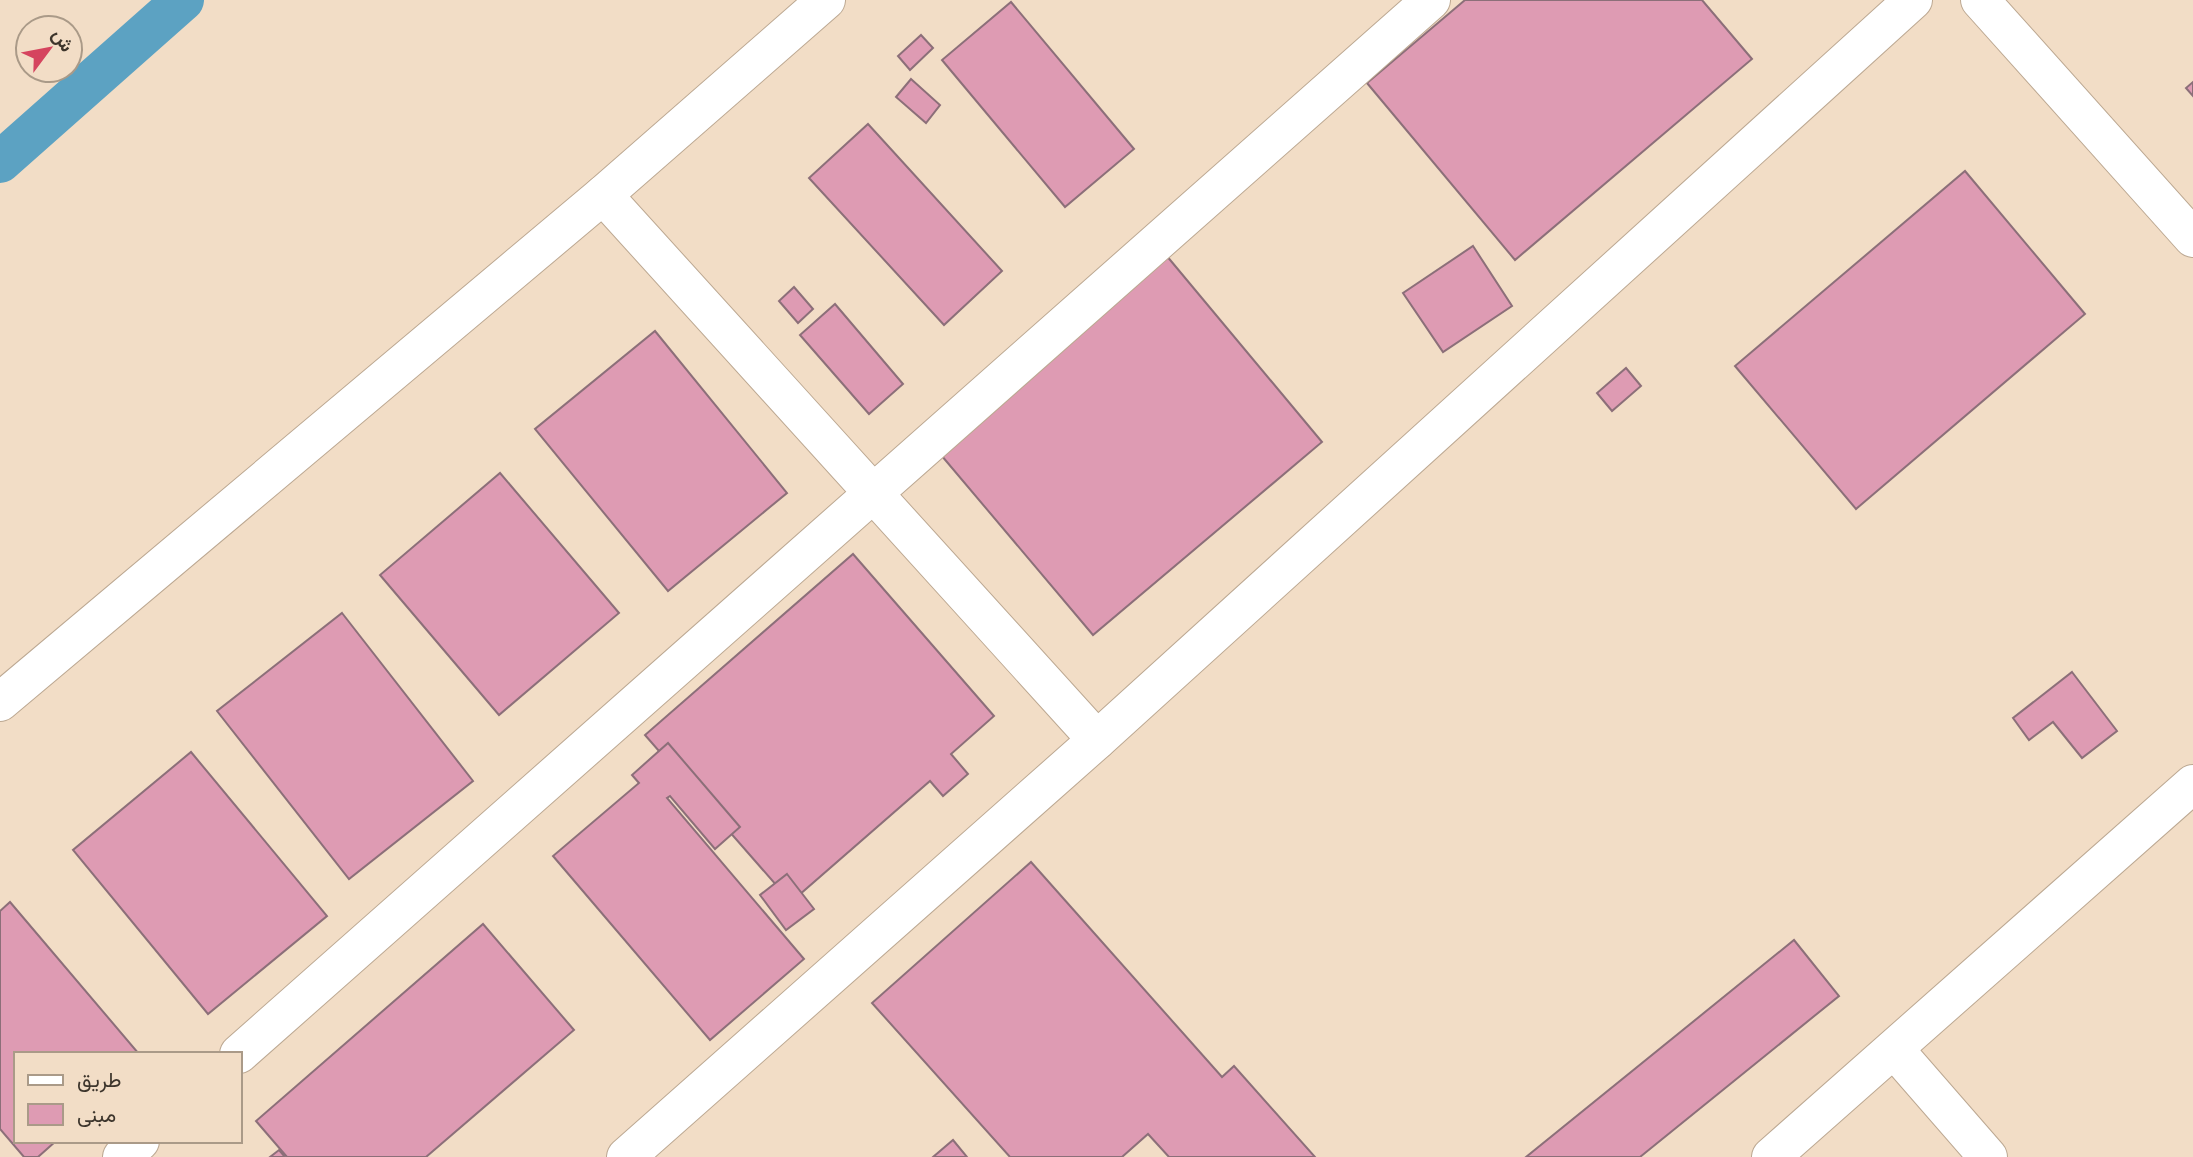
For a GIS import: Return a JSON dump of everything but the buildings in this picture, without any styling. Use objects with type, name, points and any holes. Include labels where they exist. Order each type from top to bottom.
[{"type":"street","points":[[0,702],[603,195],[825,0]]},
{"type":"street","points":[[241,1052],[1431,0]]},
{"type":"street","points":[[626,1157],[1097,740],[1913,0]]},
{"type":"street","points":[[1980,0],[2193,238]]},
{"type":"street","points":[[603,195],[872,495],[1097,740]]},
{"type":"street","points":[[1771,1157],[2193,784]]},
{"type":"street","points":[[1894,1049],[1988,1157]]},
{"type":"street","points":[[122,1157],[138,1143]]},
{"type":"waterway","points":[[0,162],[183,0]]}]
